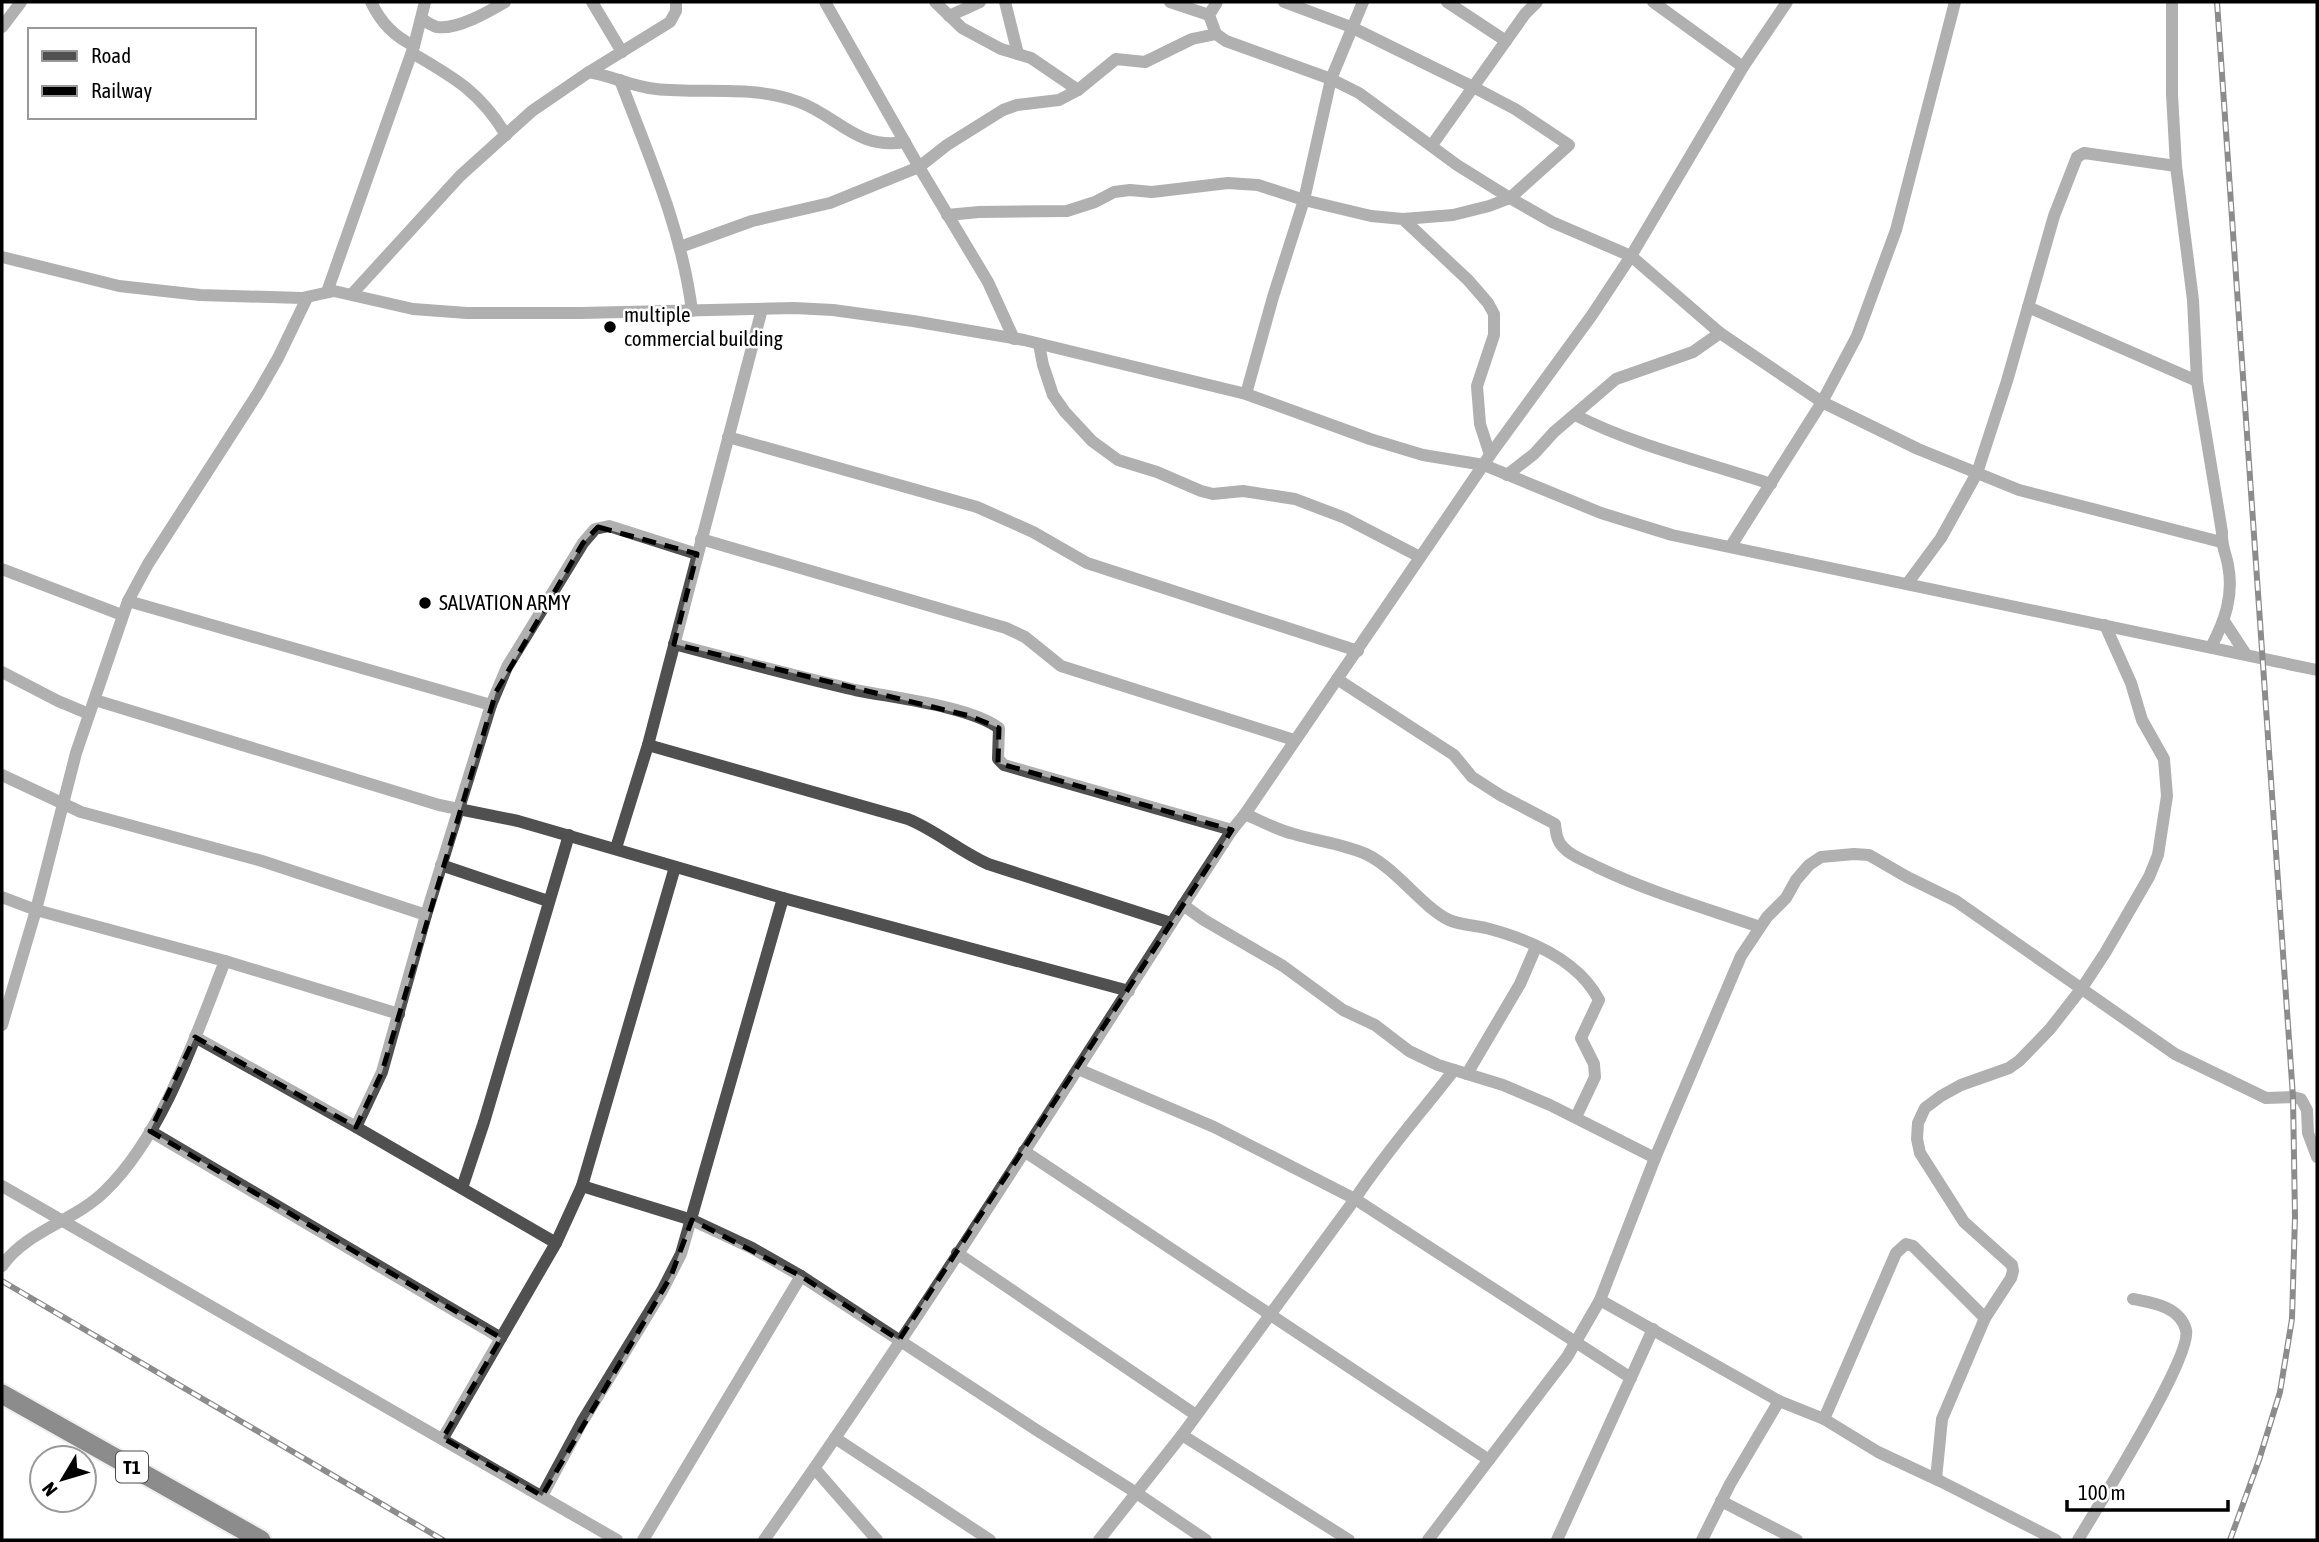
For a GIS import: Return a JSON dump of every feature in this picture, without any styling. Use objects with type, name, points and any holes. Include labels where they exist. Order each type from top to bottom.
[{"type":"highway","name":"T1","points":[[2,1394],[261,1540]]},
{"type":"street","points":[[2,27],[20,2]]},
{"type":"street","points":[[371,2],[383,24],[395,37],[470,90],[484,103],[506,135]]},
{"type":"street","points":[[327,292],[413,50],[425,2]]},
{"type":"street","points":[[422,19],[435,27],[441,27],[477,17],[505,2]]},
{"type":"street","points":[[592,2],[622,52]]},
{"type":"street","points":[[352,294],[460,176],[532,111],[670,22],[676,11],[676,2]]},
{"type":"street","points":[[825,2],[988,282],[1014,339]]},
{"type":"street","points":[[934,2],[962,28],[1002,49],[1031,58],[1054,71],[1078,90]]},
{"type":"street","points":[[949,16],[980,2]]},
{"type":"street","points":[[1005,2],[1018,54]]},
{"type":"street","points":[[1170,2],[1209,15]]},
{"type":"street","points":[[1209,15],[1217,2]]},
{"type":"street","points":[[947,215],[1067,211],[1095,202],[1114,192],[1152,192],[1228,183],[1258,185],[1304,200],[1371,216],[1403,219],[1453,215],[1510,198],[1569,145],[1515,109],[1475,88],[1351,27],[1284,2]]},
{"type":"street","points":[[1246,394],[1304,200],[1331,79],[1363,2]]},
{"type":"street","points":[[1447,2],[1506,41]]},
{"type":"street","points":[[1432,145],[1537,2]]},
{"type":"street","points":[[1653,2],[1742,67]]},
{"type":"street","points":[[764,1540],[815,1469],[1232,830],[1358,651],[1487,460],[1592,315],[1631,256],[1742,67],[1787,2]]},
{"type":"street","points":[[1731,546],[1822,402],[1857,336],[1896,230],[1955,2]]},
{"type":"street","points":[[2172,2],[2172,94],[2176,166],[2194,310],[2197,381],[2222,532],[2221,542],[2230,580],[2224,621],[2211,647]]},
{"type":"street","points":[[1209,15],[1216,34],[1226,41],[1331,79],[1359,93],[1457,165],[1510,198],[1552,222],[1631,256],[1720,333],[1822,402],[1918,449],[2019,490],[2221,542]]},
{"type":"street","points":[[680,247],[751,221],[830,203],[919,167],[947,145],[1003,110],[1017,105],[1059,100],[1078,90],[1115,59],[1145,61],[1192,39],[1216,34]]},
{"type":"street","points":[[589,72],[653,89],[778,96],[815,109],[860,138],[891,145],[905,142]]},
{"type":"street","points":[[620,80],[668,203],[680,247],[692,311]]},
{"type":"street","points":[[1907,584],[1941,538],[1977,473],[2054,216],[2080,154],[2176,166]]},
{"type":"street","points":[[1403,219],[1482,294],[1494,314],[1494,335],[1477,386],[1480,424],[1487,460]]},
{"type":"street","points":[[2,257],[141,290],[200,295],[307,298],[327,292],[352,294],[413,309],[467,313],[832,310],[1014,339],[1246,394],[1370,439],[1423,455],[1487,460],[1507,475],[1613,517],[1672,535],[2317,670]]},
{"type":"street","points":[[2,1025],[36,910],[76,752],[122,615],[148,564],[258,393],[307,298]]},
{"type":"street","points":[[2028,307],[2197,381]]},
{"type":"street","points":[[616,848],[648,745],[762,309]]},
{"type":"street","points":[[1507,475],[1616,379],[1693,352],[1720,333]]},
{"type":"street","points":[[1039,344],[1053,395],[1092,442],[1118,460],[1213,494],[1243,491],[1295,499],[1345,519],[1420,557]]},
{"type":"street","points":[[1575,415],[1600,428],[1639,442],[1771,484]]},
{"type":"street","points":[[728,437],[977,507],[1032,532],[1087,563],[1358,651]]},
{"type":"street","points":[[356,1127],[382,1072],[458,809],[491,705],[507,667],[583,543],[595,529],[609,526],[697,554]]},
{"type":"street","points":[[701,539],[1006,628],[1025,636],[1061,666],[1294,740]]},
{"type":"street","points":[[2,569],[122,615]]},
{"type":"street","points":[[128,601],[491,705]]},
{"type":"street","points":[[2224,621],[2245,653]]},
{"type":"street","points":[[1936,1479],[1942,1419],[1984,1318],[2013,1271],[2011,1265],[1964,1222],[1920,1153],[1918,1123],[1925,1108],[1941,1096],[1961,1085],[2009,1068],[2050,1030],[2082,988],[2149,877],[2158,855],[2167,796],[2164,759],[2142,720],[2131,683],[2105,625]]},
{"type":"street","points":[[674,645],[853,689],[939,706],[977,718],[999,728],[998,759],[1004,765],[1232,830]]},
{"type":"street","points":[[2,672],[89,714]]},
{"type":"street","points":[[1338,679],[1454,755],[1472,777],[1555,824],[1556,836],[1562,847],[1570,853],[1671,898],[1760,928]]},
{"type":"street","points":[[94,700],[458,809],[518,821],[783,898],[1129,991]]},
{"type":"street","points":[[648,745],[908,819],[932,830],[965,853],[988,864],[1171,923]]},
{"type":"street","points":[[2,775],[63,805],[262,861],[426,915]]},
{"type":"street","points":[[1245,814],[1290,833],[1366,854],[1405,882],[1440,915],[1453,922],[1490,929],[1566,962],[1586,981],[1599,1000],[1581,1038],[1594,1064],[1594,1077],[1576,1117]]},
{"type":"street","points":[[462,1188],[569,835]]},
{"type":"street","points":[[1428,1540],[1577,1342],[1600,1300],[1655,1158],[1741,956],[1760,928],[1786,898],[1796,880],[1809,865],[1821,857],[1869,855],[1956,901],[2175,1054],[2266,1098],[2301,1099],[2307,1110],[2308,1133],[2317,1157]]},
{"type":"street","points":[[441,865],[548,901]]},
{"type":"street","points":[[443,1438],[556,1243],[582,1186],[675,867]]},
{"type":"street","points":[[2,897],[36,910],[225,961],[399,1014]]},
{"type":"street","points":[[542,1496],[582,1422],[671,1276],[681,1254],[783,898]]},
{"type":"street","points":[[1183,905],[1203,920],[1283,966],[1343,1010],[1376,1025],[1409,1051],[1438,1065],[1503,1085],[1576,1117],[1655,1158]]},
{"type":"street","points":[[1467,1074],[1520,984],[1536,947]]},
{"type":"street","points":[[2,1266],[23,1245],[79,1213],[105,1191],[150,1132],[195,1037],[225,961]]},
{"type":"street","points":[[195,1037],[556,1243]]},
{"type":"street","points":[[1078,1069],[1214,1127],[1355,1199],[1631,1378]]},
{"type":"street","points":[[1099,1540],[1182,1435],[1379,1163],[1454,1070]]},
{"type":"street","points":[[150,1132],[501,1338]]},
{"type":"street","points":[[1024,1151],[1489,1460]]},
{"type":"street","points":[[2,1186],[617,1540]]},
{"type":"street","points":[[582,1186],[692,1220],[752,1248],[802,1276],[1206,1540]]},
{"type":"street","points":[[1824,1419],[1896,1253],[1906,1244],[1913,1246],[1984,1318]]},
{"type":"street","points":[[957,1252],[1196,1415]]},
{"type":"street","points":[[643,1540],[802,1276]]},
{"type":"street","points":[[2078,1540],[2163,1396],[2187,1343],[2185,1325],[2171,1309],[2133,1299]]},
{"type":"street","points":[[1600,1300],[1779,1401],[1824,1419],[1878,1452],[2056,1540]]},
{"type":"street","points":[[1557,1540],[1653,1329]]},
{"type":"street","points":[[1702,1540],[1779,1401]]},
{"type":"street","points":[[1182,1435],[1349,1540]]},
{"type":"street","points":[[835,1438],[990,1540]]},
{"type":"street","points":[[815,1469],[877,1540]]},
{"type":"street","points":[[1721,1502],[1797,1540]]},
{"type":"highlighted area","points":[[598,527],[697,554],[674,644],[970,716],[999,728],[998,763],[1232,830],[899,1340],[801,1276],[692,1220],[671,1276],[542,1496],[443,1438],[501,1338],[150,1131],[195,1037],[356,1127],[382,1072],[496,692],[583,543]]},
{"type":"railway","points":[[2217,2],[2293,1097],[2295,1217],[2292,1319],[2280,1392],[2230,1540]]},
{"type":"railway","points":[[2,1281],[443,1540]]},
{"type":"place","name":"multiple commercial building","points":[[610,327]]},
{"type":"place","name":"SALVATION ARMY","points":[[425,603]]}]
